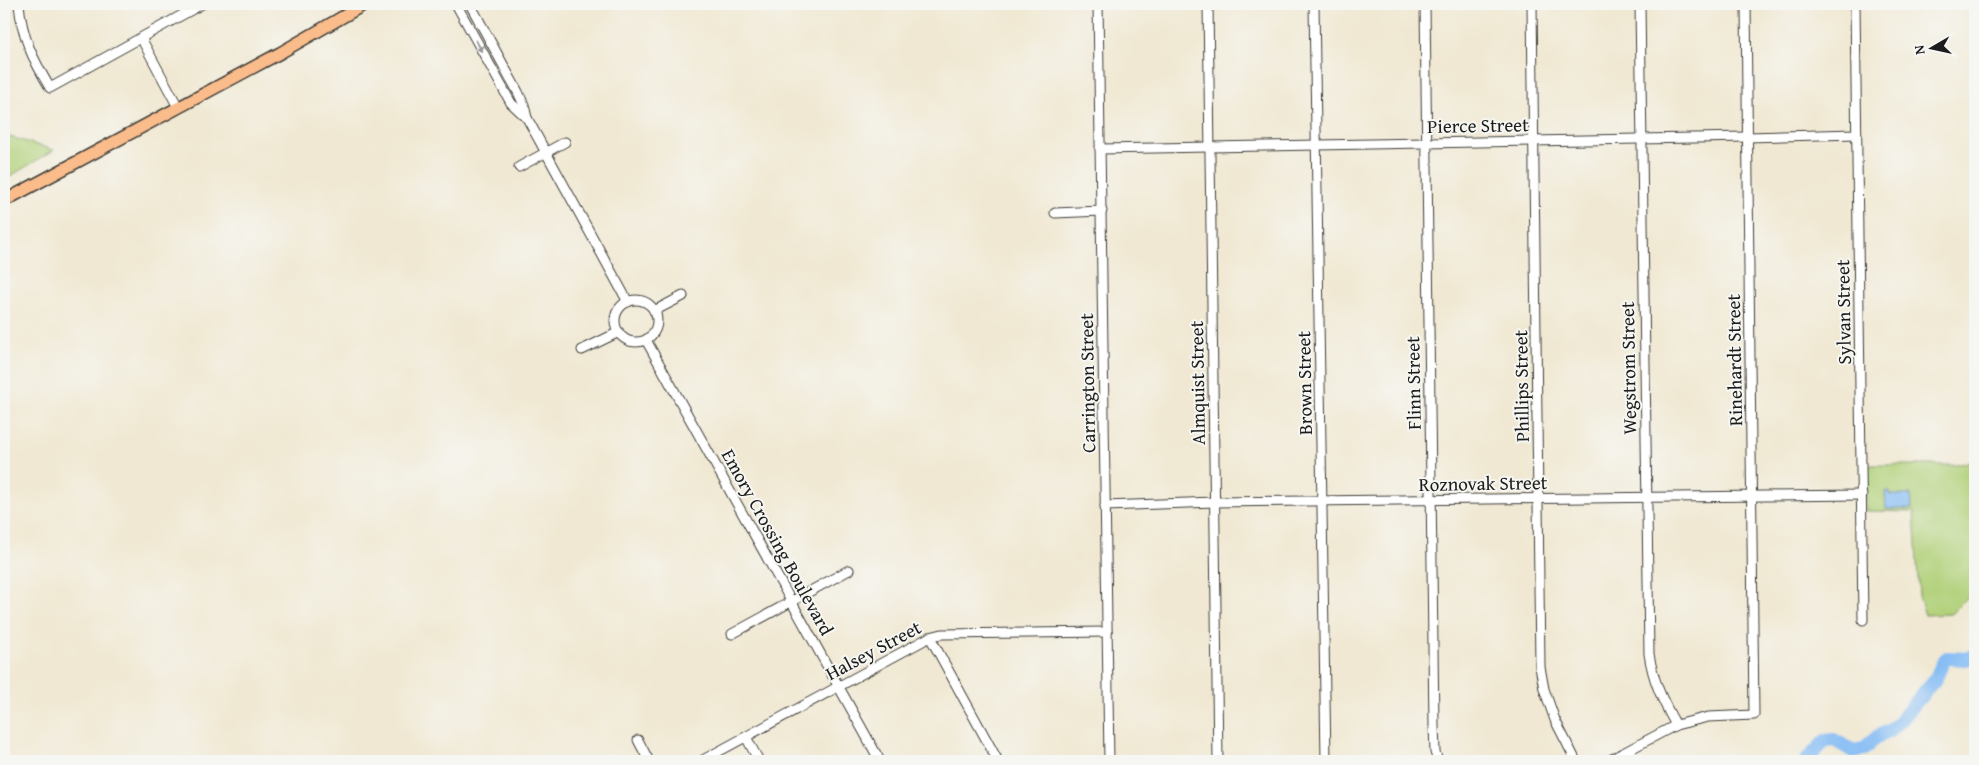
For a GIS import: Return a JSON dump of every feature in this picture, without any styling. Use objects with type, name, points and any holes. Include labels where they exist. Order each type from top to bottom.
[{"type":"main road","points":[[4,201],[280,53],[365,4]]},
{"type":"street","points":[[19,4],[26,43],[50,88],[141,38],[195,5]]},
{"type":"street","points":[[456,4],[511,103],[527,118]]},
{"type":"street","points":[[470,4],[518,92],[524,104],[527,118],[628,302]]},
{"type":"street","name":"Carrington Street","points":[[1098,4],[1109,761]]},
{"type":"street","name":"Almquist Street","points":[[1208,4],[1218,761]]},
{"type":"street","name":"Brown Street","points":[[1314,4],[1326,761]]},
{"type":"street","name":"Flinn Street","points":[[1425,4],[1434,726],[1435,752],[1438,761]]},
{"type":"street","name":"Phillips Street","points":[[1532,4],[1540,667],[1544,689],[1555,720],[1576,761]]},
{"type":"street","name":"Wegstrom Street","points":[[1640,4],[1649,654],[1652,675],[1662,700],[1676,725]]},
{"type":"street","name":"Rinehardt Street","points":[[1676,725],[1708,717],[1754,715],[1746,4]]},
{"type":"street","name":"Sylvan Street","points":[[1855,4],[1863,620]]},
{"type":"street","points":[[141,38],[178,107]]},
{"type":"street","name":"Pierce Street","points":[[1100,149],[1641,138],[1747,138],[1857,134]]},
{"type":"street","points":[[519,167],[565,142]]},
{"type":"street","points":[[1055,213],[1102,211]]},
{"type":"street","points":[[654,311],[683,296]]},
{"type":"street","points":[[642,301],[648,304],[654,311],[658,322],[656,330],[646,340],[633,342],[627,340],[618,332],[616,317],[622,306],[628,302],[642,301]]},
{"type":"street","points":[[582,350],[618,332]]},
{"type":"street","name":"Emory Crossing Boulevard","points":[[646,340],[880,761]]},
{"type":"street","name":"Roznovak Street","points":[[1105,506],[1214,502],[1862,495]]},
{"type":"street","points":[[732,634],[849,570]]},
{"type":"street","name":"Halsey Street","points":[[701,761],[930,637],[942,634],[1107,632]]},
{"type":"street","points":[[930,637],[998,761]]},
{"type":"street","points":[[1608,761],[1676,725]]},
{"type":"street","points":[[746,737],[759,761]]},
{"type":"street","points":[[638,740],[649,761]]},
{"type":"green space","points":[[4,128],[7,136],[54,150],[4,180]]},
{"type":"green space","points":[[1975,460],[1975,580],[1969,596],[1951,614],[1925,615],[1919,596],[1914,512],[1866,511],[1865,465],[1955,465]]},
{"type":"water","points":[[1885,492],[1890,492],[1890,495],[1911,495],[1912,509],[1886,509]]},
{"type":"waterway","points":[[1806,761],[1825,741],[1834,740],[1853,751],[1864,749],[1875,738],[1891,730],[1901,720],[1936,678],[1943,662],[1947,658],[1966,659],[1975,655]]}]
